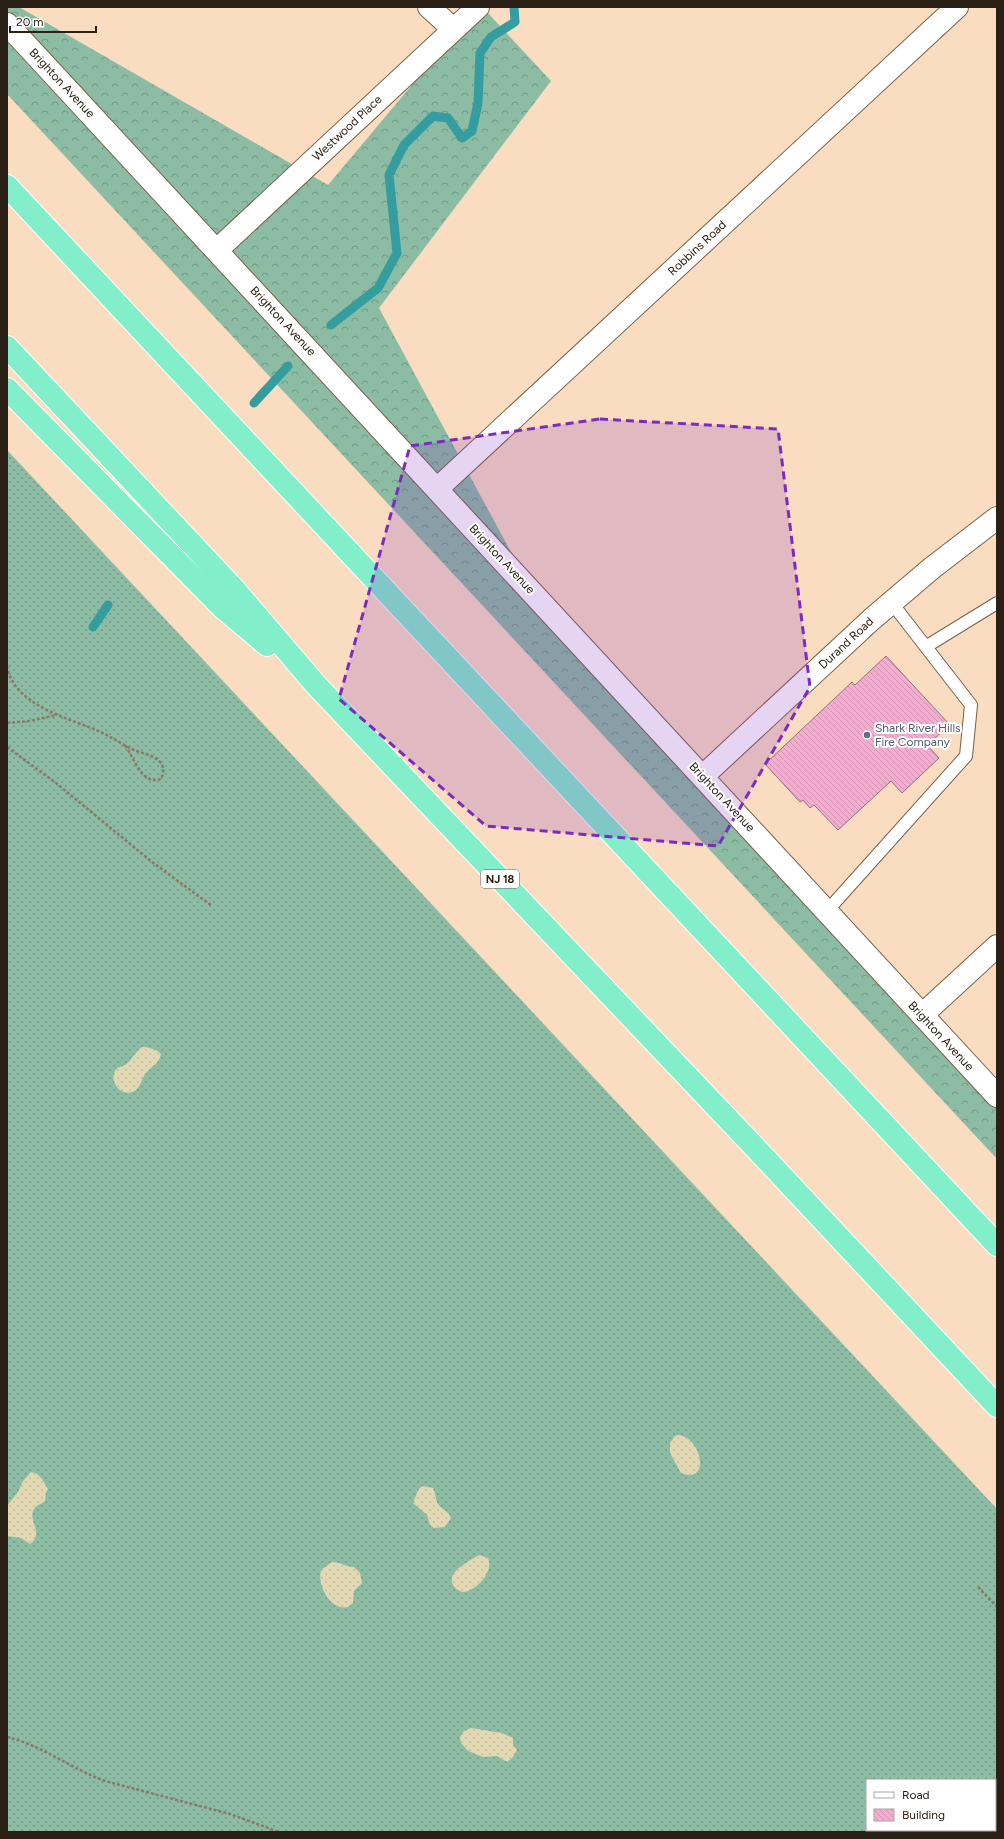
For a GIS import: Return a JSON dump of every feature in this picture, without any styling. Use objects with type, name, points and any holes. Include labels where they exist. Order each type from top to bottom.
[{"type":"highway","points":[[7,186],[997,1245]]},
{"type":"highway","name":"NJ 18","points":[[7,347],[234,589],[316,686],[770,1162],[997,1406]]},
{"type":"highway","points":[[7,389],[222,607],[316,686]]},
{"type":"street","points":[[429,7],[454,29]]},
{"type":"street","name":"Westwood Place","points":[[217,250],[478,7]]},
{"type":"street","name":"Robbins Road","points":[[437,488],[957,7]]},
{"type":"street","name":"Brighton Avenue","points":[[7,24],[997,1096]]},
{"type":"street","name":"Durand Road","points":[[703,776],[891,602],[997,518]]},
{"type":"street","points":[[922,1015],[997,946]]},
{"type":"lane","points":[[827,911],[966,756],[971,705],[927,646],[891,602]]},
{"type":"lane","points":[[927,646],[997,603]]},
{"type":"path","points":[[7,666],[8,675],[13,684],[39,705],[58,715],[101,732],[159,761],[163,767],[164,773],[161,780],[155,782],[149,781],[144,776],[125,745]]},
{"type":"path","points":[[7,723],[29,721],[58,715]]},
{"type":"path","points":[[7,747],[56,783],[152,862],[212,906]]},
{"type":"path","points":[[978,1587],[997,1606]]},
{"type":"path","points":[[7,1737],[32,1746],[85,1774],[105,1781],[230,1814],[279,1832]]},
{"type":"highlighted area","points":[[600,419],[778,429],[810,687],[718,846],[486,826],[339,699],[410,446]]},
{"type":"green space","points":[[7,7],[19,7],[328,185],[448,42],[486,11],[551,81],[379,308],[532,591],[997,1099],[997,1159],[7,94]]},
{"type":"green space","points":[[7,450],[997,1509],[997,1832],[7,1832]]},
{"type":"sand","points":[[142,1047],[157,1051],[161,1054],[160,1057],[157,1063],[143,1077],[140,1086],[137,1089],[128,1093],[123,1092],[114,1081],[113,1076],[115,1071],[118,1067],[125,1065],[132,1059],[137,1051]]},
{"type":"sand","points":[[679,1435],[687,1438],[698,1452],[700,1467],[697,1473],[690,1475],[681,1473],[670,1453],[670,1443],[675,1436]]},
{"type":"sand","points":[[31,1472],[39,1476],[48,1489],[45,1501],[35,1508],[32,1513],[36,1536],[30,1544],[21,1538],[7,1536],[7,1506],[18,1492],[23,1481]]},
{"type":"sand","points":[[422,1486],[433,1488],[438,1504],[450,1515],[451,1518],[445,1527],[434,1528],[430,1525],[427,1515],[413,1503],[418,1490]]},
{"type":"sand","points":[[479,1555],[488,1558],[489,1563],[489,1569],[483,1580],[468,1591],[459,1591],[453,1585],[453,1575],[465,1563]]},
{"type":"sand","points":[[332,1562],[354,1567],[360,1573],[362,1583],[354,1591],[353,1603],[348,1607],[336,1605],[330,1601],[323,1589],[320,1576],[321,1570]]},
{"type":"sand","points":[[471,1728],[502,1733],[513,1738],[513,1745],[517,1750],[513,1757],[507,1762],[497,1756],[483,1757],[468,1751],[461,1743],[460,1737],[464,1731]]},
{"type":"building","name":"Shark River Hills Fire Company","points":[[886,656],[950,725],[927,745],[939,758],[902,793],[891,781],[838,830],[814,805],[810,808],[803,800],[800,802],[765,764],[852,682],[855,685]]},
{"type":"waterway","points":[[331,325],[378,288],[397,253],[389,175],[404,145],[433,116],[448,118],[462,138],[472,131],[478,103],[480,53],[491,37],[515,22],[514,7]]},
{"type":"waterway","points":[[254,403],[288,366]]},
{"type":"waterway","points":[[93,627],[108,605]]},
{"type":"place","name":"Shark River Hills Fire Company","points":[[867,735]]}]
